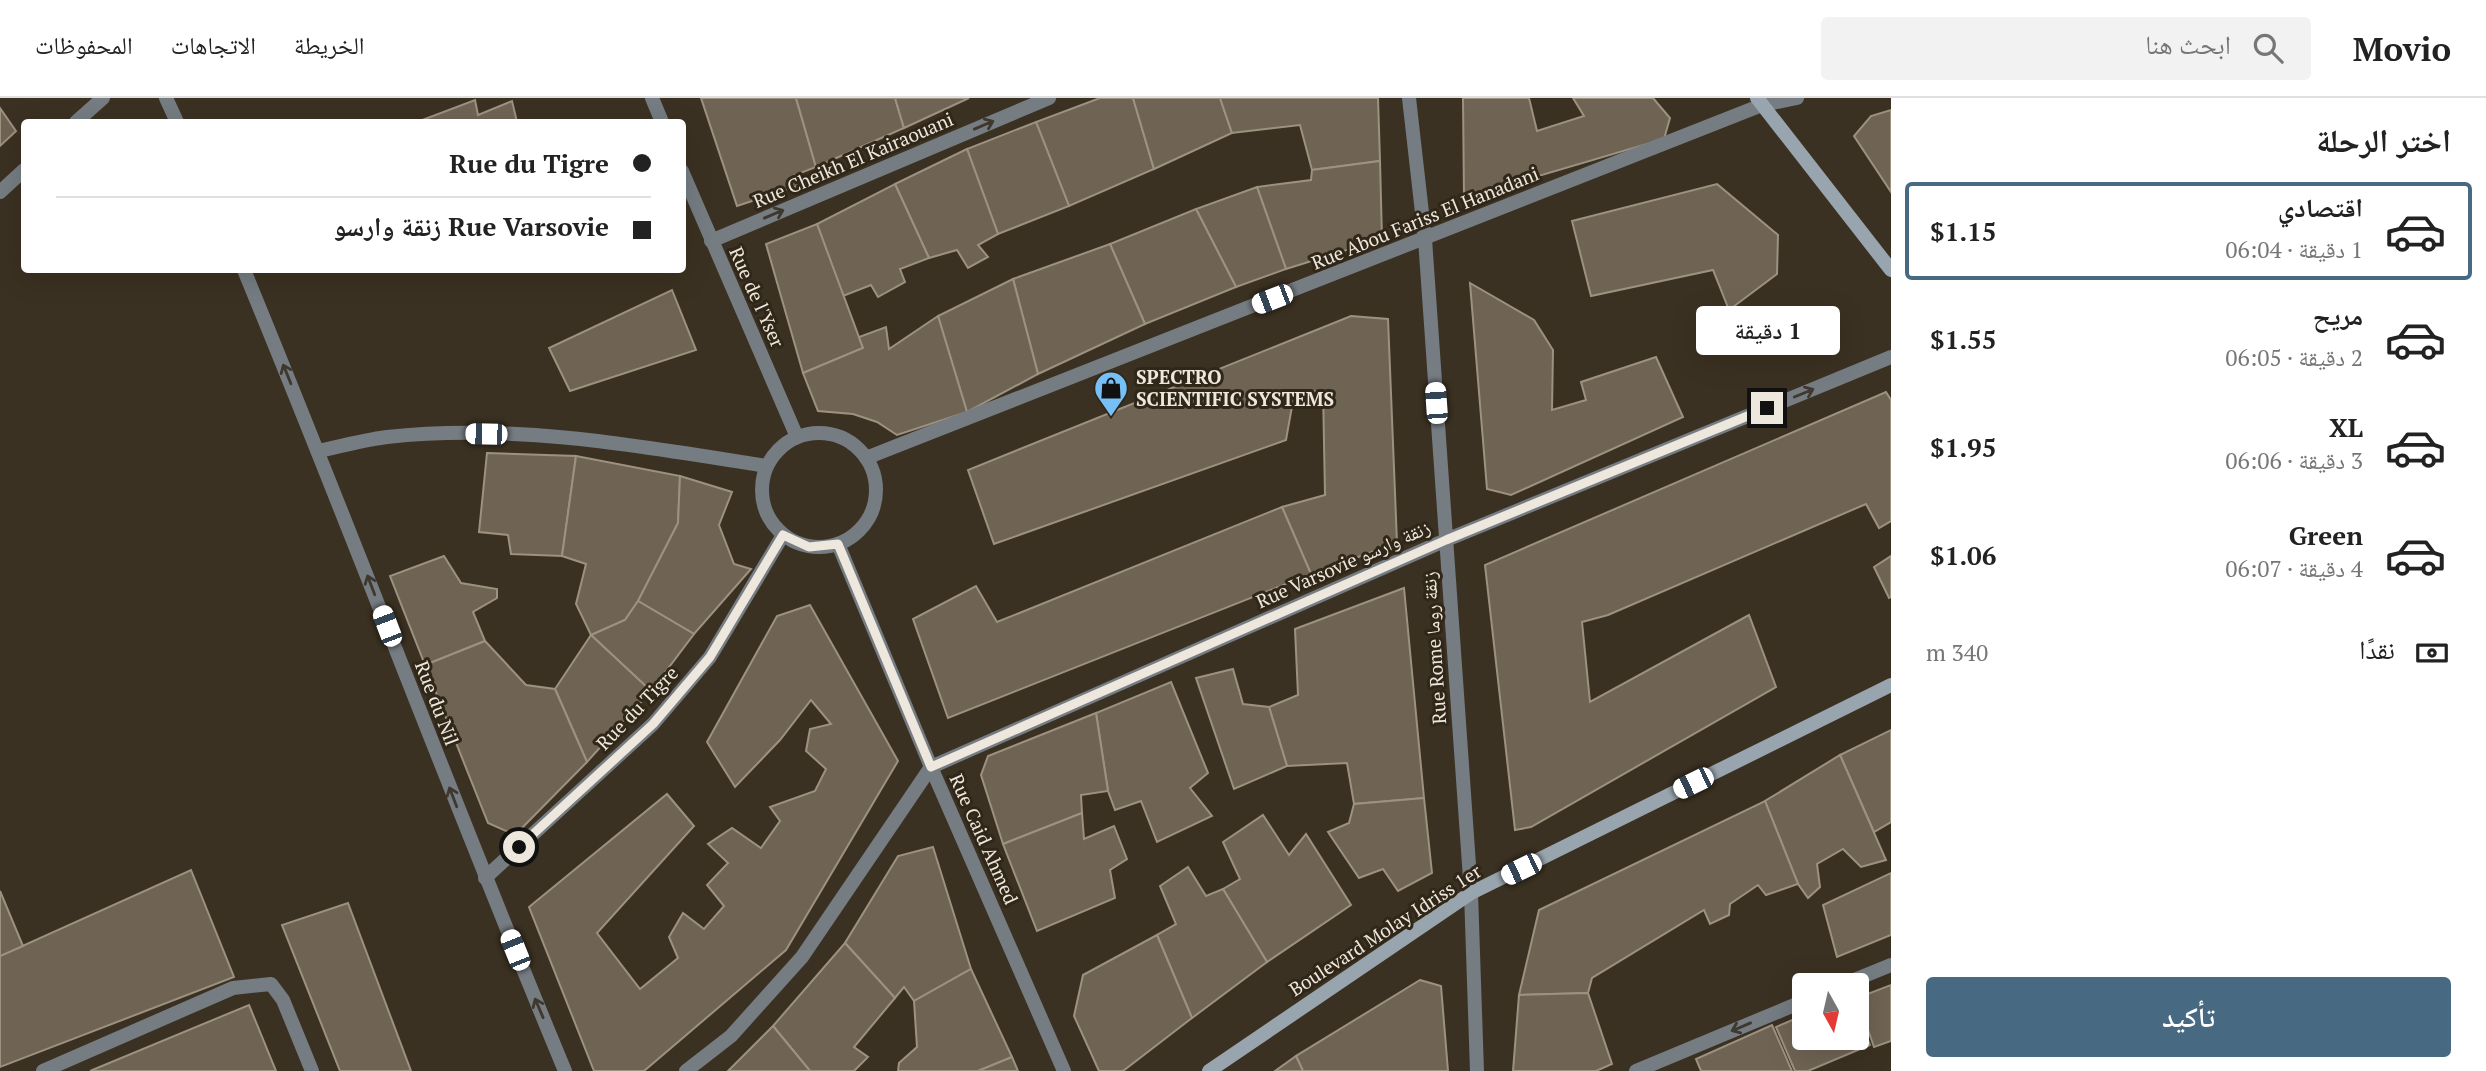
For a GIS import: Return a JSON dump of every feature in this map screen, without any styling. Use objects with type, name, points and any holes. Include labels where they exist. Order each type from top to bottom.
[{"type":"street","points":[[79,119],[103,98]]},
{"type":"street","points":[[166,98],[176,119]]},
{"type":"street","points":[[652,98],[661,119]]},
{"type":"street","name":"Rue Cheikh El Kairaouani","points":[[711,241],[1049,98]]},
{"type":"street","name":"Rue Rome زنقة روما","points":[[1409,98],[1425,239],[1471,893],[1477,1071]]},
{"type":"street","name":"Rue Abou Fariss El Hanadani","points":[[866,458],[1425,239],[1760,102],[1797,98]]},
{"type":"street","points":[[1760,102],[1891,270]]},
{"type":"street","points":[[0,192],[21,173]]},
{"type":"street","name":"Rue de l'Yser","points":[[686,181],[797,437]]},
{"type":"street","name":"Rue du Nil","points":[[245,273],[319,450],[485,878],[565,1071]]},
{"type":"street","name":"Rue Varsovie زنقة وارسو","points":[[931,767],[1446,540],[1891,357]]},
{"type":"street","points":[[319,450],[386,437],[460,433],[536,435],[637,445],[766,466]]},
{"type":"street","points":[[816,433],[835,435],[853,444],[866,458],[876,482],[873,508],[860,530],[838,544],[809,547],[783,535],[770,521],[762,503],[761,484],[766,466],[782,445],[797,437],[816,433]]},
{"type":"street","name":"Rue du Tigre","points":[[485,878],[653,724],[710,657],[783,535]]},
{"type":"street","name":"Rue Caid Ahmed","points":[[838,544],[931,767],[1064,1071]]},
{"type":"street","name":"Boulevard Molay Idriss 1er","points":[[1209,1071],[1471,893],[1891,685]]},
{"type":"street","points":[[686,1071],[731,1036],[802,957],[931,767]]},
{"type":"street","points":[[1869,974],[1891,965]]},
{"type":"street","points":[[43,1071],[233,988],[271,984],[283,1000],[312,1071]]},
{"type":"street","points":[[1636,1071],[1792,1006]]},
{"type":"building","points":[[701,98],[796,98],[816,167],[795,175],[798,186],[737,206]]},
{"type":"building","points":[[796,98],[895,98],[904,128],[816,167]]},
{"type":"building","points":[[895,98],[969,98],[904,128]]},
{"type":"building","points":[[1100,98],[1133,98],[1154,169],[1069,206],[1036,122]]},
{"type":"building","points":[[1133,98],[1220,98],[1232,133],[1154,169]]},
{"type":"building","points":[[1220,98],[1378,98],[1380,161],[1312,170],[1300,125],[1232,133]]},
{"type":"building","points":[[1463,98],[1529,98],[1537,131],[1584,116],[1573,98],[1653,98],[1670,118],[1664,139],[1464,198]]},
{"type":"building","points":[[475,100],[478,115],[512,101],[516,119],[425,119]]},
{"type":"building","points":[[0,108],[16,131],[0,146]]},
{"type":"building","points":[[1891,110],[1891,192],[1854,136],[1871,116]]},
{"type":"building","points":[[1036,122],[1069,206],[998,234],[967,149]]},
{"type":"building","points":[[967,149],[998,234],[978,245],[988,257],[968,268],[957,250],[929,258],[895,184]]},
{"type":"building","points":[[1380,161],[1382,239],[1286,269],[1257,187],[1311,180],[1312,170]]},
{"type":"building","points":[[895,184],[929,258],[900,269],[905,282],[878,297],[871,285],[843,296],[817,224]]},
{"type":"building","points":[[1717,184],[1778,235],[1777,274],[1729,310],[1713,270],[1591,296],[1572,221]]},
{"type":"building","points":[[1257,187],[1286,269],[1236,287],[1196,209]]},
{"type":"building","points":[[1196,209],[1236,287],[1145,324],[1110,244]]},
{"type":"building","points":[[817,224],[863,348],[803,373],[766,244]]},
{"type":"building","points":[[1110,244],[1145,324],[1038,374],[1013,279]]},
{"type":"building","points":[[1013,279],[1038,374],[967,412],[938,316]]},
{"type":"building","points":[[1470,283],[1534,320],[1553,350],[1552,410],[1586,400],[1581,382],[1656,357],[1683,417],[1511,495],[1487,489]]},
{"type":"building","points":[[672,290],[696,350],[570,391],[549,348]]},
{"type":"building","points":[[938,316],[967,412],[897,435],[877,422],[853,414],[818,411],[803,373],[863,348],[859,337],[886,327],[889,349]]},
{"type":"building","points":[[1351,316],[1388,319],[1397,543],[1311,574],[1282,507],[1325,495],[1323,390],[1294,395],[1286,440],[994,544],[968,470]]},
{"type":"building","points":[[1886,392],[1891,400],[1891,521],[1879,528],[1866,504],[1608,615],[1582,622],[1590,702],[1749,615],[1776,687],[1531,827],[1515,830],[1485,565]]},
{"type":"building","points":[[487,453],[576,456],[562,556],[511,554],[508,535],[479,532]]},
{"type":"building","points":[[576,456],[680,476],[678,523],[638,601],[625,620],[591,635],[576,604],[586,564],[562,556]]},
{"type":"building","points":[[680,476],[732,492],[719,525],[734,564],[751,569],[694,634],[638,601],[678,523]]},
{"type":"building","points":[[1282,507],[1311,574],[948,718],[913,619],[976,586],[997,622]]},
{"type":"building","points":[[444,556],[461,583],[497,589],[497,598],[473,612],[485,641],[425,665],[390,576]]},
{"type":"building","points":[[1891,556],[1891,597],[1889,598],[1874,567]]},
{"type":"building","points":[[1404,588],[1424,798],[1354,804],[1347,763],[1287,766],[1269,707],[1298,695],[1295,629]]},
{"type":"building","points":[[638,601],[694,634],[651,691],[591,635],[625,620]]},
{"type":"building","points":[[810,605],[898,761],[786,950],[644,1071],[594,1071],[529,907],[667,794],[694,826],[597,933],[640,989],[678,958],[669,937],[683,913],[704,929],[724,906],[707,885],[728,863],[708,844],[732,828],[761,848],[780,821],[770,807],[815,791],[826,769],[806,751],[810,729],[831,724],[811,700],[780,740],[735,787],[707,742],[777,616]]},
{"type":"building","points":[[591,635],[651,691],[587,762],[555,689]]},
{"type":"building","points":[[485,641],[526,685],[555,689],[587,762],[515,835],[488,823],[425,665]]},
{"type":"building","points":[[1233,669],[1243,704],[1269,707],[1287,766],[1234,789],[1196,678]]},
{"type":"building","points":[[1171,682],[1208,773],[1190,788],[1212,816],[1157,842],[1141,801],[1115,810],[1108,791],[1096,713]]},
{"type":"building","points":[[1096,713],[1108,791],[1081,795],[1082,813],[1003,844],[981,775],[988,756]]},
{"type":"building","points":[[1891,730],[1891,822],[1874,832],[1840,755]]},
{"type":"building","points":[[1840,755],[1886,860],[1861,867],[1843,849],[1817,864],[1820,887],[1808,898],[1798,884],[1765,801]]},
{"type":"building","points":[[1424,798],[1432,873],[1398,891],[1383,869],[1359,878],[1328,832],[1349,823],[1354,804]]},
{"type":"building","points":[[1765,801],[1798,884],[1766,895],[1758,885],[1730,904],[1729,915],[1710,924],[1704,910],[1592,978],[1588,993],[1519,995],[1539,910]]},
{"type":"building","points":[[1082,813],[1084,839],[1114,826],[1127,859],[1110,870],[1115,898],[1037,931],[1003,844]]},
{"type":"building","points":[[1263,815],[1289,855],[1306,834],[1351,905],[1267,962],[1223,889],[1240,879],[1223,842]]},
{"type":"building","points":[[933,847],[971,969],[914,1001],[904,987],[895,998],[845,943],[898,856]]},
{"type":"building","points":[[1188,867],[1206,896],[1223,889],[1267,962],[1192,1018],[1157,935],[1176,924],[1160,886]]},
{"type":"building","points":[[191,870],[234,977],[0,1067],[0,956]]},
{"type":"building","points":[[1891,873],[1891,935],[1837,957],[1823,905]]},
{"type":"building","points":[[0,891],[23,946],[0,956]]},
{"type":"building","points":[[348,903],[411,1071],[340,1071],[282,925]]},
{"type":"building","points":[[1157,935],[1192,1018],[1123,1071],[1099,1071],[1074,1016],[1083,975]]},
{"type":"building","points":[[845,943],[895,998],[854,1047],[868,1057],[854,1071],[810,1071],[773,1026]]},
{"type":"building","points":[[971,969],[1012,1057],[978,1071],[898,1071],[899,1063],[917,1047],[914,1001]]},
{"type":"building","points":[[1420,980],[1441,986],[1448,1071],[1303,1071],[1296,1056]]},
{"type":"building","points":[[1891,985],[1891,1041],[1874,1047],[1869,1033],[1869,993]]},
{"type":"building","points":[[1588,993],[1612,1064],[1596,1071],[1513,1071],[1519,995]]},
{"type":"building","points":[[249,1005],[276,1071],[90,1071]]},
{"type":"building","points":[[1792,1020],[1792,1050],[1858,1050],[1808,1071],[1795,1071],[1776,1027]]},
{"type":"building","points":[[1772,1025],[1792,1071],[1701,1071],[1696,1059]]},
{"type":"building","points":[[773,1026],[810,1071],[728,1071]]},
{"type":"building","points":[[1296,1056],[1303,1071],[1275,1071]]},
{"type":"building","points":[[1012,1057],[1018,1071],[978,1071]]},
{"type":"place","name":"SPECTRO SCIENTIFIC SYSTEMS","points":[[1111,418]]},
{"type":"route","points":[[519,847],[653,724],[710,657],[783,535],[809,547],[838,544],[931,767],[1446,540],[1767,408]]}]
